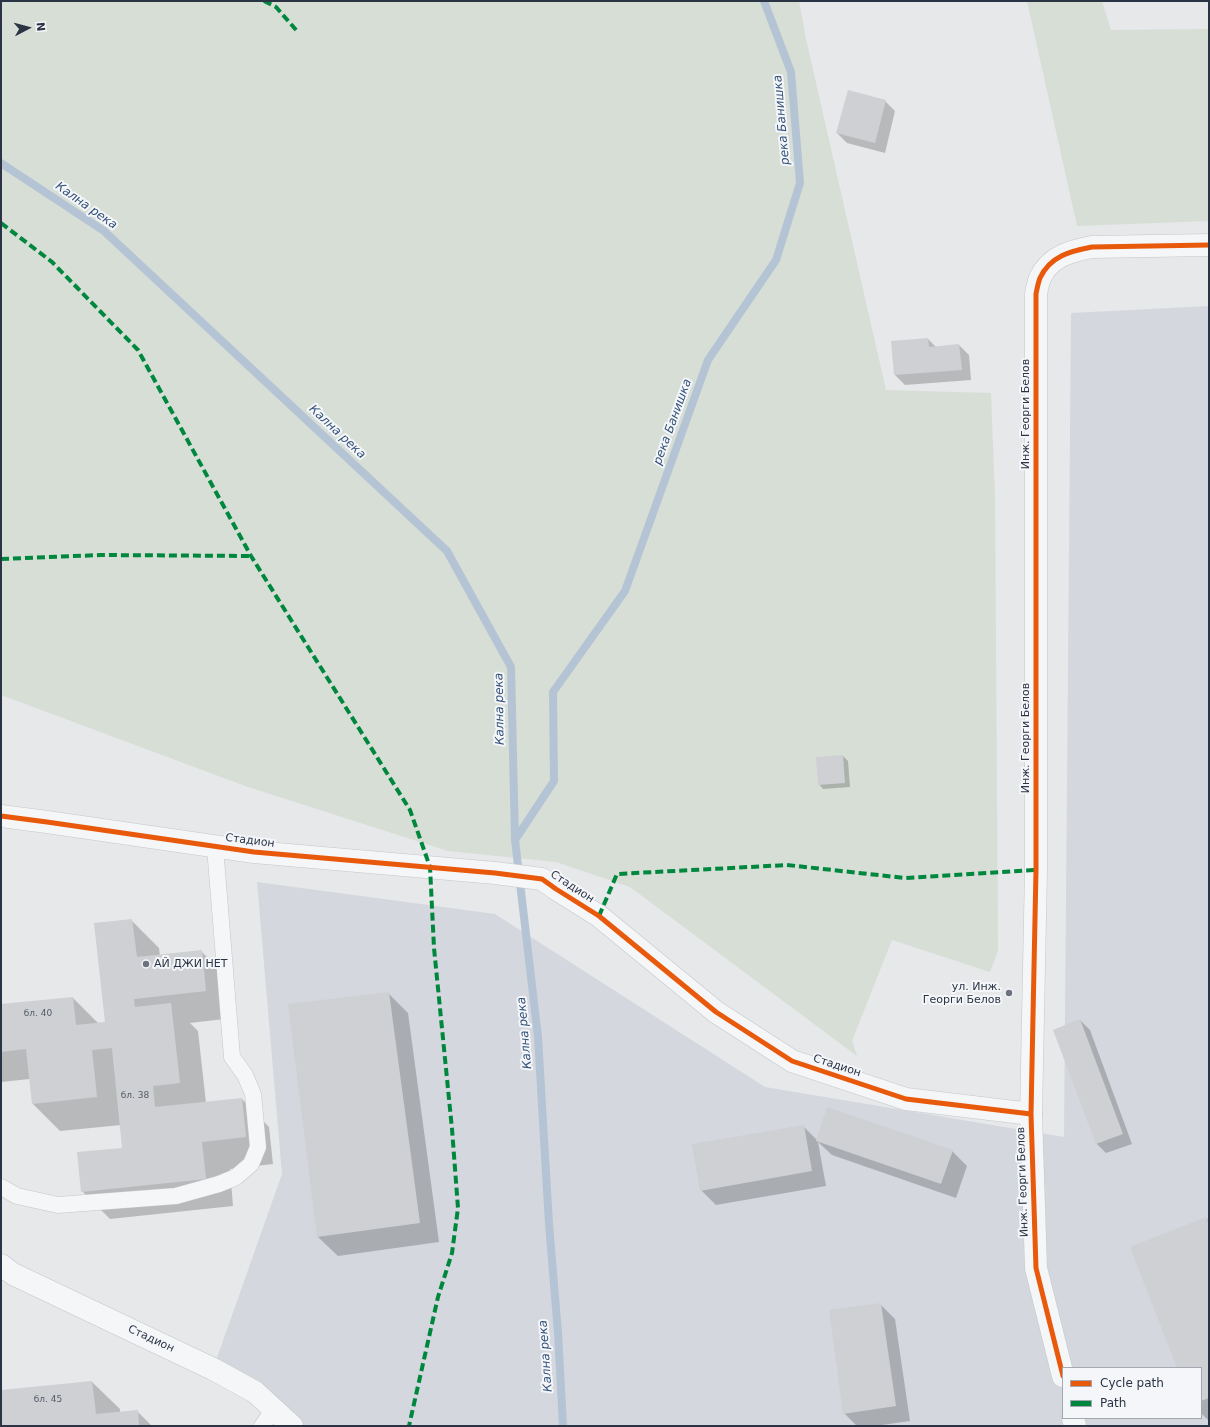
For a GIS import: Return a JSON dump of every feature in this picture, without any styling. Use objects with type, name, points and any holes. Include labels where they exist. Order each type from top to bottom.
[{"type":"street","name":"Инж. Георги Белов","points":[[1062,1372],[1036,1268],[1031,1114],[1036,870],[1036,294],[1040,278],[1049,265],[1062,254],[1076,250],[1092,248],[1209,245]]},
{"type":"street","name":"Стадион","points":[[1,816],[254,852],[496,872],[542,879],[599,916],[716,1012],[792,1061],[906,1099],[1031,1114]]},
{"type":"street","name":"Стадион","points":[[1,1265],[12,1274],[213,1369],[255,1392],[268,1417],[292,1426]]},
{"type":"lane","points":[[1,1186],[17,1196],[58,1205],[176,1196],[219,1184],[236,1177],[251,1164],[258,1147],[253,1094],[245,1074],[232,1057],[215,847]]},
{"type":"shaded area","points":[[1,1],[799,1],[806,39],[886,390],[991,393],[995,497],[998,951],[990,972],[892,940],[852,1041],[857,1056],[630,887],[556,862],[448,851],[248,787],[1,695]]},
{"type":"shaded area","points":[[1027,1],[1102,1],[1111,30],[1209,29],[1209,221],[1077,226]]},
{"type":"shaded area","points":[[1209,306],[1209,1426],[292,1426],[213,1369],[282,1174],[257,882],[495,914],[765,1087],[1064,1137],[1071,313]]},
{"type":"building","points":[[848,90],[886,100],[875,143],[836,133]]},
{"type":"building","points":[[928,338],[929,347],[959,344],[962,370],[894,375],[891,341]]},
{"type":"building","points":[[843,755],[845,783],[818,785],[816,757]]},
{"type":"building","points":[[132,919],[137,957],[202,950],[206,991],[134,999],[135,1007],[171,1003],[180,1083],[153,1086],[155,1107],[242,1098],[246,1137],[202,1142],[206,1179],[81,1192],[77,1152],[122,1148],[112,1048],[92,1050],[97,1097],[32,1104],[26,1049],[1,1052],[1,1004],[73,997],[76,1025],[105,1022],[94,923]]},
{"type":"building","points":[[389,992],[420,1223],[317,1237],[288,1004]]},
{"type":"building","points":[[1080,1019],[1123,1134],[1096,1144],[1053,1030]]},
{"type":"building","points":[[827,1107],[953,1150],[941,1184],[816,1141]]},
{"type":"building","points":[[804,1125],[812,1171],[700,1191],[692,1144]]},
{"type":"building","points":[[1206,1217],[1209,1224],[1209,1398],[1202,1401],[1202,1367],[1177,1367],[1130,1247]]},
{"type":"building","points":[[881,1303],[896,1406],[843,1414],[829,1310]]},
{"type":"building","points":[[92,1381],[96,1414],[138,1410],[139,1426],[2,1426],[1,1390]]},
{"type":"waterway","name":"река Банишка","points":[[515,840],[554,781],[553,692],[625,591],[708,360],[776,260],[800,183],[791,72],[764,1]]},
{"type":"waterway","name":"Кална река","points":[[1,163],[104,231],[447,551],[511,667],[515,840],[538,1037],[563,1426]]},
{"type":"marked path","points":[[264,1],[276,7],[297,31]]},
{"type":"marked path","points":[[1,223],[52,262],[138,350],[251,556],[410,810],[430,867],[434,948],[452,1129],[458,1208],[452,1253],[438,1297],[409,1426]]},
{"type":"marked path","points":[[1,559],[101,555],[251,556]]},
{"type":"marked path","points":[[599,916],[617,874],[787,865],[905,878],[1036,870]]},
{"type":"cycle path","points":[[1062,1372],[1036,1268],[1031,1114],[1036,870],[1036,294],[1040,278],[1049,264],[1076,250],[1092,247],[1209,245]]},
{"type":"cycle path","points":[[1,816],[254,852],[495,873],[542,879],[599,916],[716,1012],[792,1061],[906,1099],[1031,1114]]},
{"type":"place","name":"АЙ ДЖИ НЕТ","points":[[146,964]]},
{"type":"place","name":"ул. Инж. Георги Белов","points":[[1009,993]]}]
